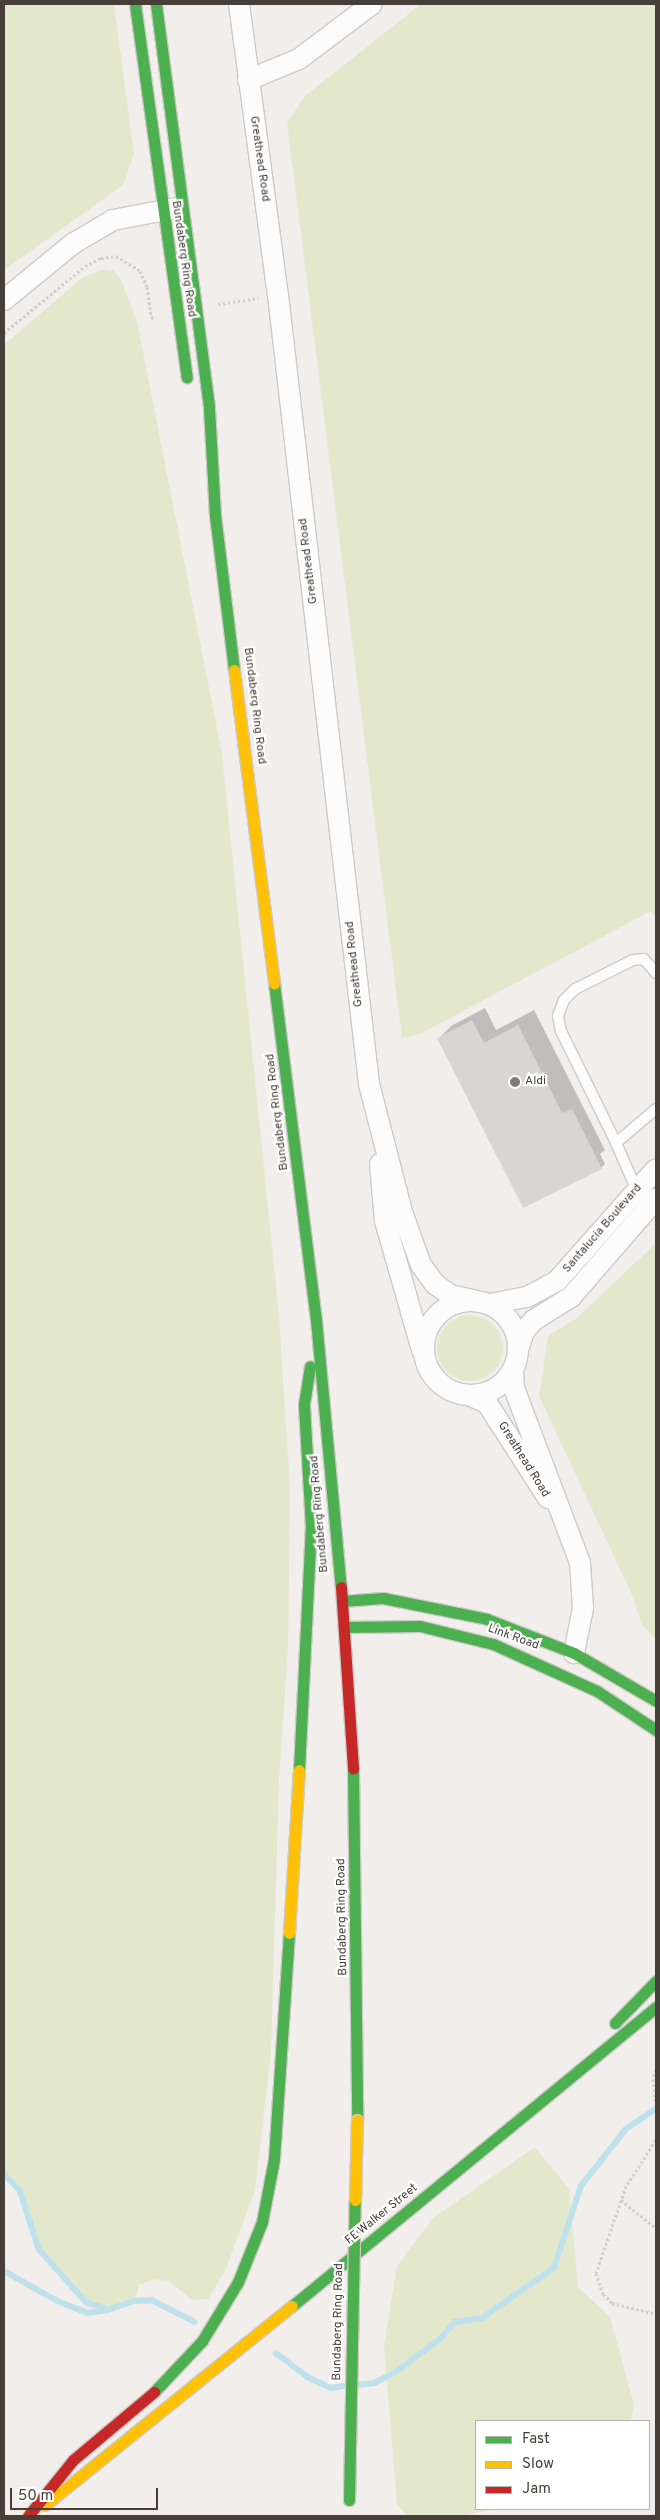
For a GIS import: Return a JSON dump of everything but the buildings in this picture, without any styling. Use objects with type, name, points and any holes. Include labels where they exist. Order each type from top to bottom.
[{"type":"main road","name":"Bundaberg Ring Road","points":[[136,4],[162,210],[189,391]]},
{"type":"main road","name":"Bundaberg Ring Road","points":[[156,4],[209,408],[216,515],[316,1320],[344,1627],[354,1786],[358,1993],[349,2516]]},
{"type":"main road","name":"Bundaberg Ring Road","points":[[198,440],[216,515]]},
{"type":"main road","points":[[29,2516],[73,2460],[145,2402],[202,2341],[242,2275],[267,2199],[278,2105],[308,1637],[311,1527],[304,1404],[316,1320]]},
{"type":"main road","name":"Link Road","points":[[342,1601],[383,1598],[449,1608],[519,1630],[574,1653],[656,1701]]},
{"type":"main road","name":"Link Road","points":[[344,1627],[391,1625],[435,1629],[493,1644],[564,1673],[630,1710],[656,1730]]},
{"type":"main road","points":[[564,1673],[574,1653]]},
{"type":"main road","points":[[551,2094],[656,1981]]},
{"type":"main road","name":"FE Walker Street","points":[[29,2516],[656,2007]]},
{"type":"street","name":"Greathead Road","points":[[239,4],[278,295],[369,1084],[376,1119],[421,1265],[435,1284],[450,1295],[482,1302],[511,1323],[518,1350],[513,1370],[514,1388],[570,1534],[583,1582],[583,1608],[574,1653]]},
{"type":"street","points":[[248,80],[299,59],[372,4]]},
{"type":"street","points":[[4,300],[74,243],[113,220],[183,206]]},
{"type":"street","name":"Greathead Road","points":[[376,1119],[385,1221],[428,1368]]},
{"type":"street","name":"Santalucia Boulevard","points":[[482,1302],[527,1297],[557,1281],[636,1189],[656,1169]]},
{"type":"street","name":"Santalucia Boulevard","points":[[518,1350],[524,1331],[534,1320],[571,1297],[650,1205]]},
{"type":"street","name":"Greathead Road","points":[[482,1302],[457,1302],[442,1309],[431,1321],[424,1336],[423,1353],[428,1368],[445,1388],[487,1403],[570,1534]]},
{"type":"street","name":"Greathead Road","points":[[469,1395],[494,1389],[513,1370]]},
{"type":"lane","points":[[650,1205],[636,1189],[616,1143],[561,1031],[560,1008],[575,989],[633,960],[644,959],[656,973]]},
{"type":"lane","points":[[616,1143],[656,1109]]},
{"type":"path","points":[[4,333],[85,266],[101,258],[116,256],[140,271],[147,287],[151,317],[163,318]]},
{"type":"path","points":[[214,301],[221,304],[256,298]]},
{"type":"path","points":[[656,2070],[653,2079],[656,2102]]},
{"type":"path","points":[[656,2140],[636,2167],[621,2200],[599,2259],[596,2273],[597,2283],[603,2294],[612,2303],[656,2314]]},
{"type":"path","points":[[621,2200],[656,2228]]},
{"type":"path","points":[[652,2516],[656,2512]]},
{"type":"green space","points":[[4,4],[114,4],[134,154],[123,185],[4,270]]},
{"type":"green space","points":[[421,4],[656,4],[656,916],[651,911],[420,1034],[402,1038],[287,123],[305,96]]},
{"type":"green space","points":[[105,269],[114,271],[121,280],[137,321],[222,754],[279,1316],[290,1488],[288,1649],[279,1780],[271,2053],[255,2190],[225,2271],[208,2299],[192,2300],[169,2281],[154,2279],[139,2285],[134,2301],[108,2310],[86,2302],[39,2249],[20,2190],[4,2174],[4,345],[83,277]]},
{"type":"green space","points":[[656,1243],[656,1639],[642,1625],[633,1597],[539,1396],[548,1336],[577,1318]]},
{"type":"green space","points":[[470,1315],[483,1318],[493,1325],[500,1335],[503,1348],[500,1361],[493,1371],[483,1378],[470,1381],[457,1378],[447,1371],[440,1361],[437,1348],[440,1335],[447,1325],[457,1318]]},
{"type":"green space","points":[[535,2147],[569,2189],[578,2287],[610,2317],[634,2405],[631,2420],[475,2420],[475,2510],[491,2510],[458,2516],[407,2516],[397,2504],[384,2346],[397,2266],[433,2218]]},
{"type":"waterway","points":[[357,2385],[375,2383],[396,2372],[441,2338],[455,2322],[482,2318],[554,2268],[581,2186],[626,2129],[656,2109]]},
{"type":"waterway","points":[[4,2174],[20,2190],[39,2249],[86,2302],[106,2309]]},
{"type":"waterway","points":[[4,2271],[58,2301],[87,2313],[108,2310],[134,2301],[152,2300],[195,2322]]},
{"type":"waterway","points":[[276,2353],[308,2377],[331,2388],[343,2386]]},
{"type":"traffic: fast","points":[[135,4],[187,377]]},
{"type":"traffic: fast","points":[[156,4],[209,408],[215,515],[234,670]]},
{"type":"traffic: fast","points":[[274,983],[316,1320],[341,1587]]},
{"type":"traffic: fast","points":[[299,1770],[311,1527],[304,1404],[310,1366]]},
{"type":"traffic: fast","points":[[342,1601],[383,1598],[487,1619],[574,1653],[656,1701]]},
{"type":"traffic: fast","points":[[344,1627],[420,1626],[493,1644],[597,1691],[656,1730]]},
{"type":"traffic: fast","points":[[353,1769],[357,2120]]},
{"type":"traffic: fast","points":[[154,2392],[202,2341],[238,2282],[262,2222],[274,2159],[289,1933]]},
{"type":"traffic: fast","points":[[615,2023],[656,1981]]},
{"type":"traffic: fast","points":[[292,2306],[656,2007]]},
{"type":"traffic: fast","points":[[349,2500],[355,2200]]},
{"type":"traffic: slow","points":[[234,670],[274,983]]},
{"type":"traffic: slow","points":[[289,1933],[299,1770]]},
{"type":"traffic: slow","points":[[355,2200],[357,2120]]},
{"type":"traffic: slow","points":[[45,2505],[292,2306]]},
{"type":"traffic: jam","points":[[341,1587],[353,1769]]},
{"type":"traffic: jam","points":[[28,2516],[73,2460],[154,2392]]},
{"type":"place","name":"Aldi","points":[[515,1082]]}]
